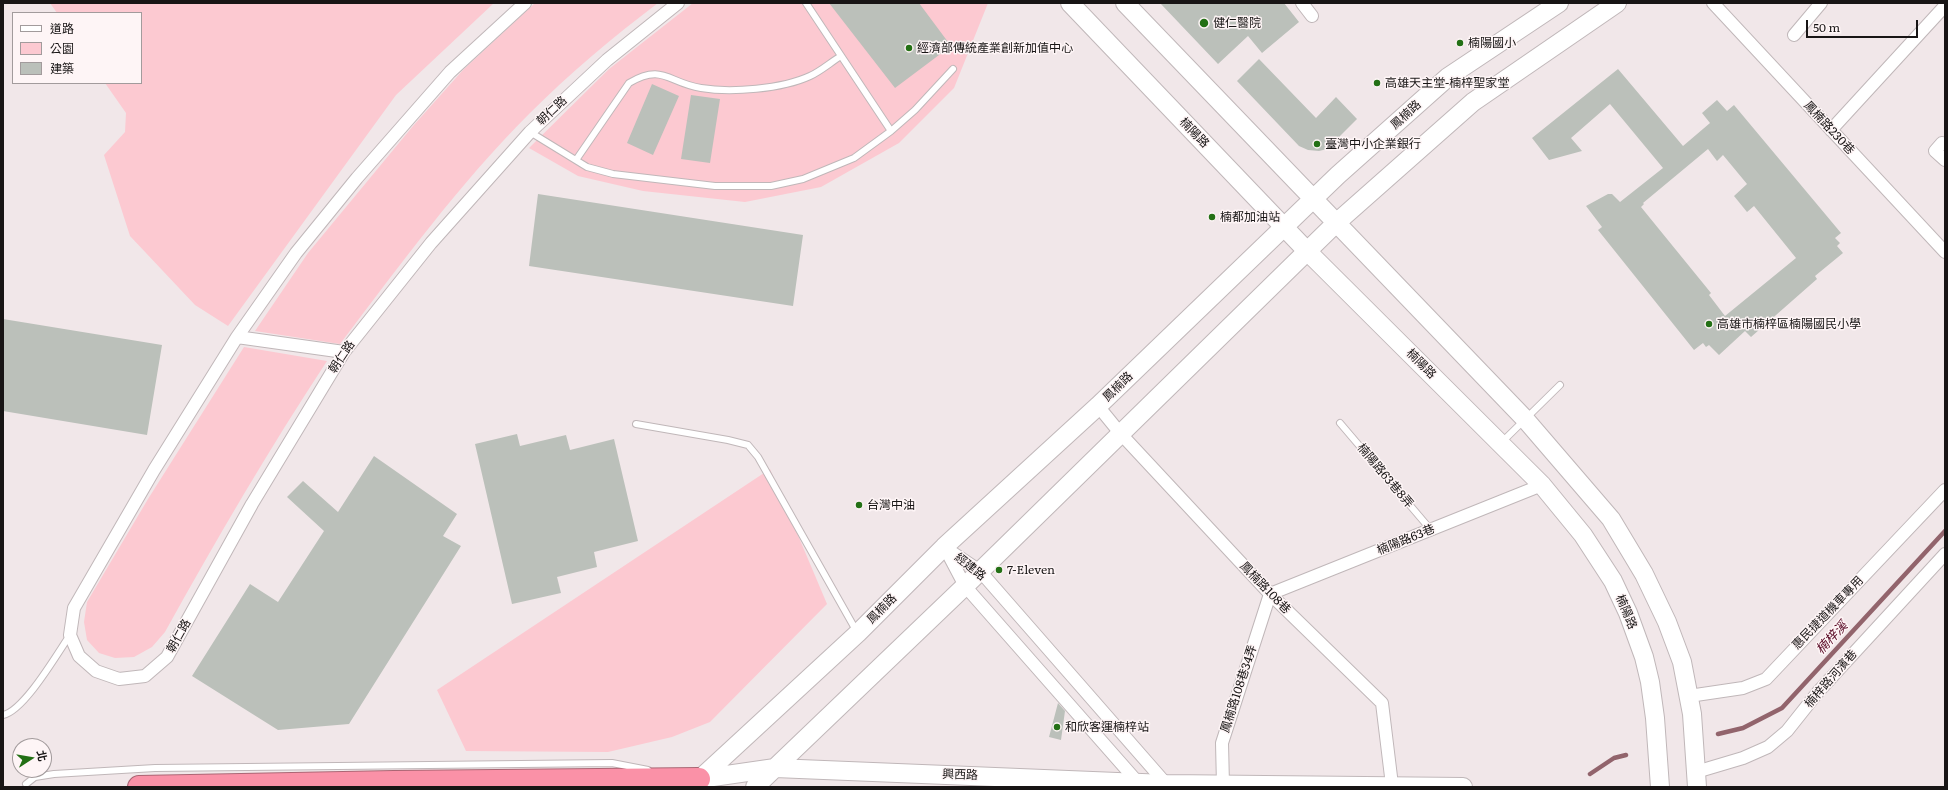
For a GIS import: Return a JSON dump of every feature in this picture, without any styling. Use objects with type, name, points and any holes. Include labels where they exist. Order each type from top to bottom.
[{"type":"highway","points":[[139,787],[386,782],[695,783]]},
{"type":"street","points":[[70,635],[74,608],[154,470],[237,337],[296,253],[357,178],[450,72],[525,3]]},
{"type":"street","name":"朝仁路","points":[[70,635],[79,656],[96,671],[119,679],[145,676],[167,657],[252,504],[344,352],[431,243],[530,132],[607,60],[678,3]]},
{"type":"street","name":"楠陽路","points":[[1070,3],[1306,250],[1542,485],[1583,535],[1613,581],[1628,613],[1644,657],[1650,682],[1655,718],[1660,787]]},
{"type":"street","points":[[1125,3],[1313,198],[1335,224],[1525,419],[1610,519],[1627,544],[1644,574],[1667,622],[1682,662],[1689,696],[1697,779]]},
{"type":"street","points":[[1302,3],[1312,16]]},
{"type":"street","name":"鳳楠路","points":[[695,783],[858,633],[944,547],[1098,406],[1313,198],[1448,77],[1559,3]]},
{"type":"street","points":[[755,787],[980,572],[1306,250],[1473,102],[1617,3]]},
{"type":"street","name":"鳳楠路230巷","points":[[1713,3],[1945,252]]},
{"type":"street","points":[[1794,35],[1821,3]]},
{"type":"street","points":[[1831,130],[1941,7]]},
{"type":"street","points":[[1942,143],[1935,151],[1945,160]]},
{"type":"street","points":[[237,337],[344,352]]},
{"type":"street","name":"鳳楠路108巷","points":[[1098,406],[1120,433],[1270,594],[1382,703],[1392,786]]},
{"type":"street","name":"楠陽路63巷","points":[[1270,594],[1542,485]]},
{"type":"street","name":"惠民捷道機車專用","points":[[1689,696],[1743,688],[1766,679],[1945,490]]},
{"type":"street","name":"經建路","points":[[944,547],[980,572],[1168,786]]},
{"type":"street","name":"經建路","points":[[944,547],[965,586],[1140,785]]},
{"type":"street","name":"楠梓路河濱巷","points":[[1697,779],[1768,748],[1787,730],[1818,692],[1945,554]]},
{"type":"street","name":"鳳楠路108巷34弄","points":[[1223,785],[1222,743],[1270,594]]},
{"type":"street","name":"興西路","points":[[695,783],[775,768],[1168,786],[1462,787]]},
{"type":"lane","points":[[806,3],[891,131]]},
{"type":"lane","points":[[576,160],[629,83],[639,77],[657,73],[701,88],[747,90],[784,84],[810,76],[841,56]]},
{"type":"lane","points":[[530,132],[587,166],[613,174],[715,186],[771,186],[803,179],[854,158],[891,131],[915,110],[953,69]]},
{"type":"lane","points":[[1500,443],[1560,385]]},
{"type":"lane","name":"楠陽路63巷8弄","points":[[1340,423],[1431,530]]},
{"type":"lane","points":[[636,424],[728,440],[748,445],[758,457],[858,633]]},
{"type":"lane","points":[[3,715],[9,714],[22,704],[70,635]]},
{"type":"lane","points":[[26,784],[35,777],[54,774],[155,768],[612,763],[656,771]]},
{"type":"lane","points":[[663,773],[695,783]]},
{"type":"green space","points":[[50,3],[494,3],[396,95],[228,326],[195,305],[130,236],[104,155],[125,132],[126,113],[106,84],[142,84],[142,12],[56,12]]},
{"type":"green space","points":[[535,3],[658,3],[624,29],[576,70],[544,99],[503,141],[454,197],[340,344],[255,331],[308,253],[413,126],[463,70]]},
{"type":"green space","name":"經濟部傳統產業創新加值中心","points":[[693,3],[988,3],[954,88],[899,143],[821,187],[745,202],[643,191],[578,176],[529,148],[609,69]]},
{"type":"green space","points":[[244,347],[327,361],[243,495],[165,632],[152,647],[134,657],[115,658],[99,653],[87,640],[84,622],[87,602],[148,499]]},
{"type":"green space","points":[[770,469],[827,604],[710,722],[672,737],[608,752],[466,751],[437,690]]},
{"type":"building","points":[[829,3],[919,3],[951,46],[895,88]]},
{"type":"building","points":[[1160,3],[1284,3],[1299,22],[1262,53],[1248,36],[1218,64]]},
{"type":"building","points":[[1259,59],[1316,118],[1336,97],[1357,119],[1327,149],[1319,151],[1308,150],[1299,146],[1237,81]]},
{"type":"building","points":[[1618,69],[1683,146],[1710,123],[1702,113],[1717,100],[1727,111],[1734,105],[1841,233],[1835,238],[1840,243],[1837,246],[1843,253],[1815,276],[1817,279],[1751,337],[1745,331],[1719,355],[1709,345],[1706,347],[1703,343],[1694,350],[1598,230],[1602,227],[1586,206],[1608,194],[1612,194],[1620,202],[1663,168],[1610,104],[1571,138],[1582,151],[1549,160],[1532,138]],"holes":[[[1708,149],[1717,161],[1723,155],[1747,184],[1734,196],[1747,212],[1754,206],[1796,258],[1725,316],[1709,295],[1711,293],[1641,207],[1644,204],[1643,203]]]},
{"type":"building","points":[[652,84],[679,96],[653,155],[627,143]]},
{"type":"building","points":[[691,95],[720,99],[710,163],[681,159]]},
{"type":"building","points":[[538,194],[803,235],[793,306],[529,266]]},
{"type":"building","points":[[3,319],[162,345],[147,435],[3,411]]},
{"type":"building","points":[[517,434],[520,446],[566,435],[570,450],[614,439],[638,541],[594,552],[597,567],[557,577],[561,593],[512,604],[475,444]]},
{"type":"building","points":[[374,456],[457,514],[443,536],[461,546],[349,724],[278,730],[192,676],[250,584],[278,602],[324,531],[287,497],[303,481],[338,512]]},
{"type":"building","name":"和欣客運楠梓站","points":[[1058,703],[1065,711],[1061,740],[1049,737]]},
{"type":"waterway","name":"楠梓溪","points":[[1718,734],[1743,728],[1782,708],[1945,531]]},
{"type":"waterway","name":"楠梓溪","points":[[1590,774],[1614,758],[1626,755]]},
{"type":"place","name":"健仁醫院","points":[[1204,23]]},
{"type":"place","name":"楠陽國小","points":[[1460,43]]},
{"type":"place","name":"經濟部傳統產業創新加值中心","points":[[909,48]]},
{"type":"place","name":"高雄天主堂-楠梓聖家堂","points":[[1377,83]]},
{"type":"place","name":"臺灣中小企業銀行","points":[[1317,144]]},
{"type":"place","name":"楠都加油站","points":[[1212,217]]},
{"type":"place","name":"高雄市楠梓區楠陽國民小學","points":[[1709,324]]},
{"type":"place","name":"台灣中油","points":[[859,505]]},
{"type":"place","name":"7-Eleven","points":[[999,570]]},
{"type":"place","name":"和欣客運楠梓站","points":[[1057,727]]}]
